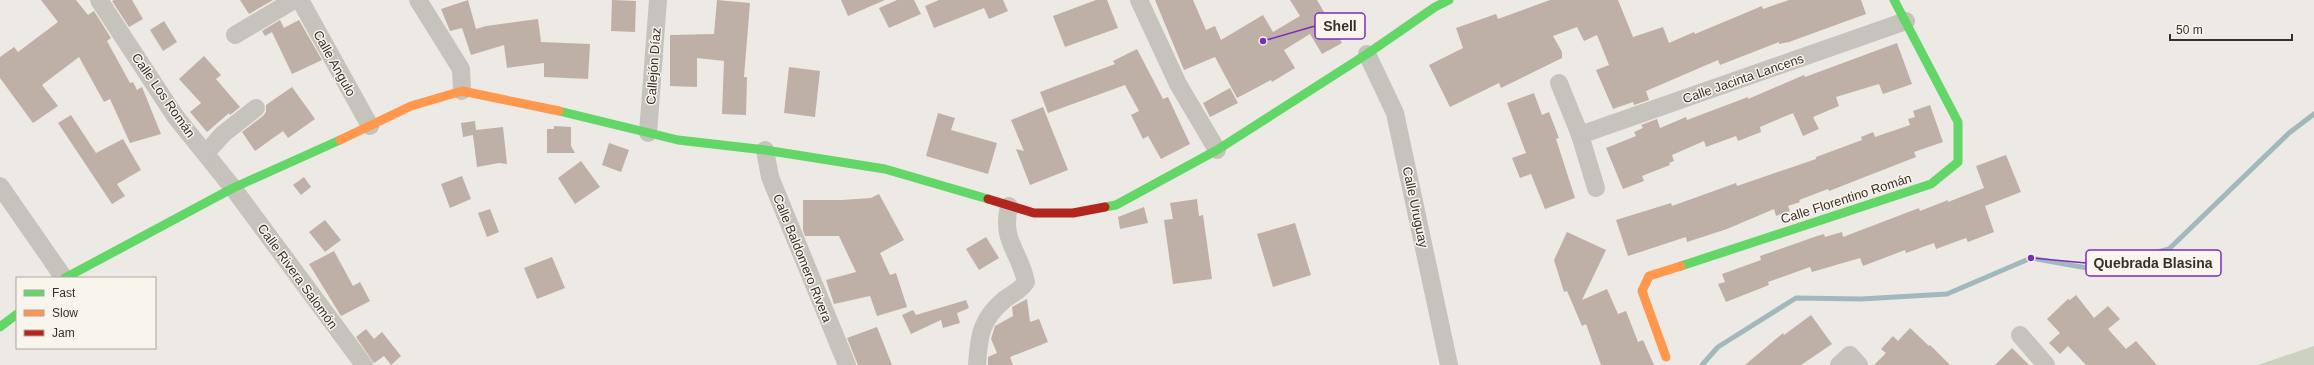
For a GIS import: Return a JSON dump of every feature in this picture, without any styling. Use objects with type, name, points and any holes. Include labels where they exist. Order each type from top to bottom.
[{"type":"street","name":"Calle Los Román","points":[[99,0],[175,116],[206,152],[233,188]]},
{"type":"street","points":[[235,35],[294,0]]},
{"type":"street","name":"Calle Angulo","points":[[300,0],[370,126]]},
{"type":"street","points":[[418,0],[461,69],[462,91]]},
{"type":"street","name":"Callejón Díaz","points":[[648,133],[658,0]]},
{"type":"street","points":[[1139,0],[1178,84],[1217,150]]},
{"type":"street","name":"Calle Florentino Román","points":[[1666,358],[1642,291],[1649,276],[1931,184],[1958,162],[1958,122],[1894,0]]},
{"type":"street","points":[[66,277],[233,188],[306,157],[411,106],[462,91],[534,105],[678,140],[765,150],[885,169],[1034,213],[1073,214],[1116,205],[1217,150],[1367,54],[1439,2]]},
{"type":"street","name":"Calle Jacinta Lancens","points":[[1580,135],[1906,22]]},
{"type":"street","name":"Calle Uruguay","points":[[1367,54],[1395,113],[1449,365]]},
{"type":"street","points":[[1559,83],[1580,135],[1596,188]]},
{"type":"street","points":[[206,152],[223,134],[256,108]]},
{"type":"street","name":"Calle Baldomero Rivera","points":[[765,150],[770,177],[847,365]]},
{"type":"street","points":[[0,186],[63,277]]},
{"type":"street","name":"Calle Rivera Salomón","points":[[233,188],[364,365]]},
{"type":"street","points":[[978,365],[982,327],[991,311],[1020,291],[1026,282],[1024,269],[1008,236],[1006,223],[1009,206]]},
{"type":"street","points":[[0,327],[16,315]]},
{"type":"street","points":[[2020,335],[2046,365]]},
{"type":"street","points":[[1839,365],[1850,355],[1859,365]]},
{"type":"green space","points":[[2314,346],[2314,365],[2258,365]]},
{"type":"building","points":[[41,0],[76,0],[88,15],[94,11],[111,38],[107,41],[130,83],[133,82],[137,90],[142,87],[161,134],[130,143],[110,99],[104,102],[79,57],[42,85],[58,106],[33,123],[0,78],[0,57],[14,47],[18,52],[58,22]]},
{"type":"building","points":[[132,0],[143,19],[129,27],[112,1]]},
{"type":"building","points":[[240,0],[273,0],[249,14]]},
{"type":"building","points":[[468,0],[476,29],[486,26],[538,19],[541,42],[590,44],[588,79],[544,77],[544,63],[507,68],[504,45],[471,55],[462,28],[450,31],[441,9]]},
{"type":"building","points":[[612,0],[636,1],[635,32],[611,31]]},
{"type":"building","points":[[717,0],[750,3],[744,77],[747,77],[746,115],[722,114],[724,61],[697,58],[697,87],[670,86],[670,35],[714,34]]},
{"type":"building","points":[[841,0],[885,0],[848,16]]},
{"type":"building","points":[[897,0],[914,0],[921,14],[889,28],[879,8]]},
{"type":"building","points":[[939,0],[1003,0],[1008,11],[989,19],[984,8],[934,28],[925,6]]},
{"type":"building","points":[[1096,0],[1107,0],[1118,28],[1065,47],[1053,16]]},
{"type":"building","points":[[1155,0],[1193,0],[1206,30],[1215,26],[1221,40],[1263,15],[1273,32],[1300,16],[1290,0],[1317,0],[1342,43],[1322,54],[1310,34],[1284,50],[1295,68],[1272,82],[1271,80],[1237,98],[1215,57],[1184,70]]},
{"type":"building","points":[[1550,0],[1618,0],[1633,37],[1663,27],[1669,43],[1694,32],[1695,34],[1762,6],[1763,9],[1789,0],[1861,0],[1866,14],[1789,42],[1779,44],[1779,42],[1720,65],[1718,60],[1646,91],[1649,100],[1634,105],[1633,102],[1613,109],[1596,70],[1609,65],[1597,35],[1584,41],[1577,27],[1553,36],[1562,52],[1562,58],[1501,88],[1499,83],[1450,107],[1429,65],[1463,48],[1456,28],[1496,14],[1498,19]]},
{"type":"building","points":[[280,20],[284,28],[299,20],[322,60],[292,74],[272,32],[265,36],[262,31]]},
{"type":"building","points":[[164,21],[177,42],[163,51],[150,30]]},
{"type":"building","points":[[1897,43],[1912,84],[1883,94],[1879,84],[1836,97],[1839,106],[1813,117],[1819,129],[1803,136],[1793,113],[1760,127],[1761,132],[1738,141],[1736,136],[1706,147],[1704,141],[1672,155],[1674,161],[1669,163],[1670,165],[1642,176],[1644,181],[1623,189],[1606,148],[1636,136],[1634,132],[1643,128],[1641,125],[1657,119],[1660,128],[1686,117],[1687,120],[1748,97],[1748,99],[1804,75],[1805,77]]},
{"type":"building","points":[[1137,49],[1163,99],[1168,97],[1190,144],[1161,159],[1148,136],[1143,139],[1131,115],[1139,111],[1125,85],[1048,113],[1040,92],[1115,64],[1113,61]]},
{"type":"building","points":[[204,56],[221,75],[216,79],[240,107],[230,115],[229,113],[207,132],[190,112],[201,103],[179,79]]},
{"type":"building","points":[[789,67],[820,71],[815,117],[784,113]]},
{"type":"building","points":[[292,87],[315,119],[288,138],[283,131],[255,151],[242,132],[263,116],[266,112],[266,105]]},
{"type":"building","points":[[1230,88],[1238,103],[1210,117],[1203,103]]},
{"type":"building","points":[[1534,93],[1542,115],[1549,112],[1559,138],[1556,139],[1575,198],[1545,209],[1531,174],[1520,178],[1512,158],[1526,153],[1507,103]]},
{"type":"building","points":[[1930,105],[1943,142],[1914,152],[1916,157],[1829,191],[1828,189],[1799,200],[1800,202],[1788,206],[1790,211],[1776,216],[1774,209],[1727,229],[1687,242],[1686,237],[1628,256],[1616,220],[1671,203],[1672,206],[1736,183],[1737,186],[1816,159],[1816,157],[1862,140],[1861,137],[1873,132],[1875,137],[1910,125],[1908,119],[1915,117],[1913,111]]},
{"type":"building","points":[[1043,107],[1068,170],[1030,185],[1016,149],[1024,151],[1011,120]]},
{"type":"building","points":[[938,113],[955,118],[951,130],[997,143],[988,174],[926,156]]},
{"type":"building","points":[[71,115],[96,153],[123,139],[141,170],[117,184],[125,196],[112,204],[58,123]]},
{"type":"building","points":[[475,121],[476,130],[503,127],[507,164],[499,163],[477,167],[473,135],[463,137],[461,123]]},
{"type":"building","points":[[554,126],[571,127],[571,146],[575,153],[547,153],[547,129],[554,129]]},
{"type":"building","points":[[609,143],[629,150],[621,172],[602,165]]},
{"type":"building","points":[[2006,155],[2021,192],[1985,206],[1994,232],[1968,242],[1966,238],[1936,249],[1934,243],[1906,253],[1905,250],[1863,266],[1860,258],[1812,272],[1810,267],[1768,282],[1769,285],[1726,302],[1718,284],[1725,282],[1722,274],[1761,260],[1760,256],[1817,236],[1824,234],[1825,237],[1842,232],[1843,237],[1919,208],[1920,211],[1984,188],[1976,166]]},
{"type":"building","points":[[581,161],[600,187],[575,204],[558,178]]},
{"type":"building","points":[[462,176],[471,199],[450,208],[441,184]]},
{"type":"building","points":[[304,177],[311,187],[301,195],[293,185]]},
{"type":"building","points":[[879,194],[904,240],[880,253],[890,275],[896,273],[907,307],[877,316],[870,296],[834,304],[826,280],[856,272],[839,236],[805,236],[803,230],[803,200],[871,198]]},
{"type":"building","points":[[1197,199],[1199,216],[1203,215],[1212,279],[1173,284],[1164,220],[1173,219],[1170,203]]},
{"type":"building","points":[[1144,207],[1148,223],[1120,229],[1118,217]]},
{"type":"building","points":[[490,209],[499,232],[487,237],[478,213]]},
{"type":"building","points":[[325,220],[341,240],[325,252],[309,232]]},
{"type":"building","points":[[1295,223],[1311,275],[1273,287],[1257,234]]},
{"type":"building","points":[[1567,232],[1606,250],[1582,300],[1607,289],[1618,314],[1626,311],[1638,342],[1643,340],[1654,365],[1601,365],[1586,324],[1582,326],[1567,291],[1564,292],[1554,260]]},
{"type":"building","points":[[986,237],[999,258],[979,270],[966,249]]},
{"type":"building","points":[[334,251],[353,286],[360,282],[370,301],[341,316],[309,264]]},
{"type":"building","points":[[552,257],[565,288],[537,299],[524,268]]},
{"type":"building","points":[[2076,295],[2094,318],[2108,306],[2120,319],[2108,329],[2126,349],[2136,341],[2157,365],[2086,365],[2068,346],[2060,354],[2049,343],[2060,333],[2047,319],[2068,299],[2070,300]]},
{"type":"building","points":[[1027,299],[1030,322],[1039,319],[1048,342],[1010,357],[1013,365],[988,365],[988,357],[997,353],[991,339],[995,326],[1013,316],[1012,307]]},
{"type":"building","points":[[966,300],[969,308],[957,313],[960,323],[943,328],[941,320],[911,334],[902,315],[913,310],[916,315]]},
{"type":"building","points":[[1811,315],[1832,344],[1801,365],[1745,365],[1783,333],[1784,335]]},
{"type":"building","points":[[877,327],[892,365],[858,365],[847,338]]},
{"type":"building","points":[[1910,328],[1950,365],[1874,365],[1886,353],[1881,349],[1893,336],[1898,341]]},
{"type":"building","points":[[366,329],[374,339],[382,332],[401,356],[391,365],[384,356],[374,363],[356,337]]},
{"type":"building","points":[[2012,348],[2029,365],[1995,365]]},
{"type":"waterway","points":[[1702,365],[1718,347],[1796,298],[1861,299],[1947,294],[2031,258],[2093,269],[2169,249],[2289,133],[2314,114]]},
{"type":"traffic: fast","points":[[1105,207],[1116,205],[1217,150],[1367,54],[1435,7],[1449,0]]},
{"type":"traffic: fast","points":[[1681,266],[1931,184],[1958,162],[1958,122],[1894,0]]},
{"type":"traffic: fast","points":[[559,111],[678,140],[765,150],[885,169],[988,199]]},
{"type":"traffic: fast","points":[[67,277],[233,188],[340,140]]},
{"type":"traffic: fast","points":[[0,327],[16,315]]},
{"type":"traffic: slow","points":[[340,140],[411,106],[462,91],[559,111]]},
{"type":"traffic: slow","points":[[1666,357],[1642,291],[1649,276],[1681,266]]},
{"type":"traffic: jam","points":[[988,199],[1034,213],[1073,213],[1105,207]]},
{"type":"place","name":"Shell","points":[[1263,41]]},
{"type":"place","name":"Quebrada Blasina","points":[[2031,258]]}]
